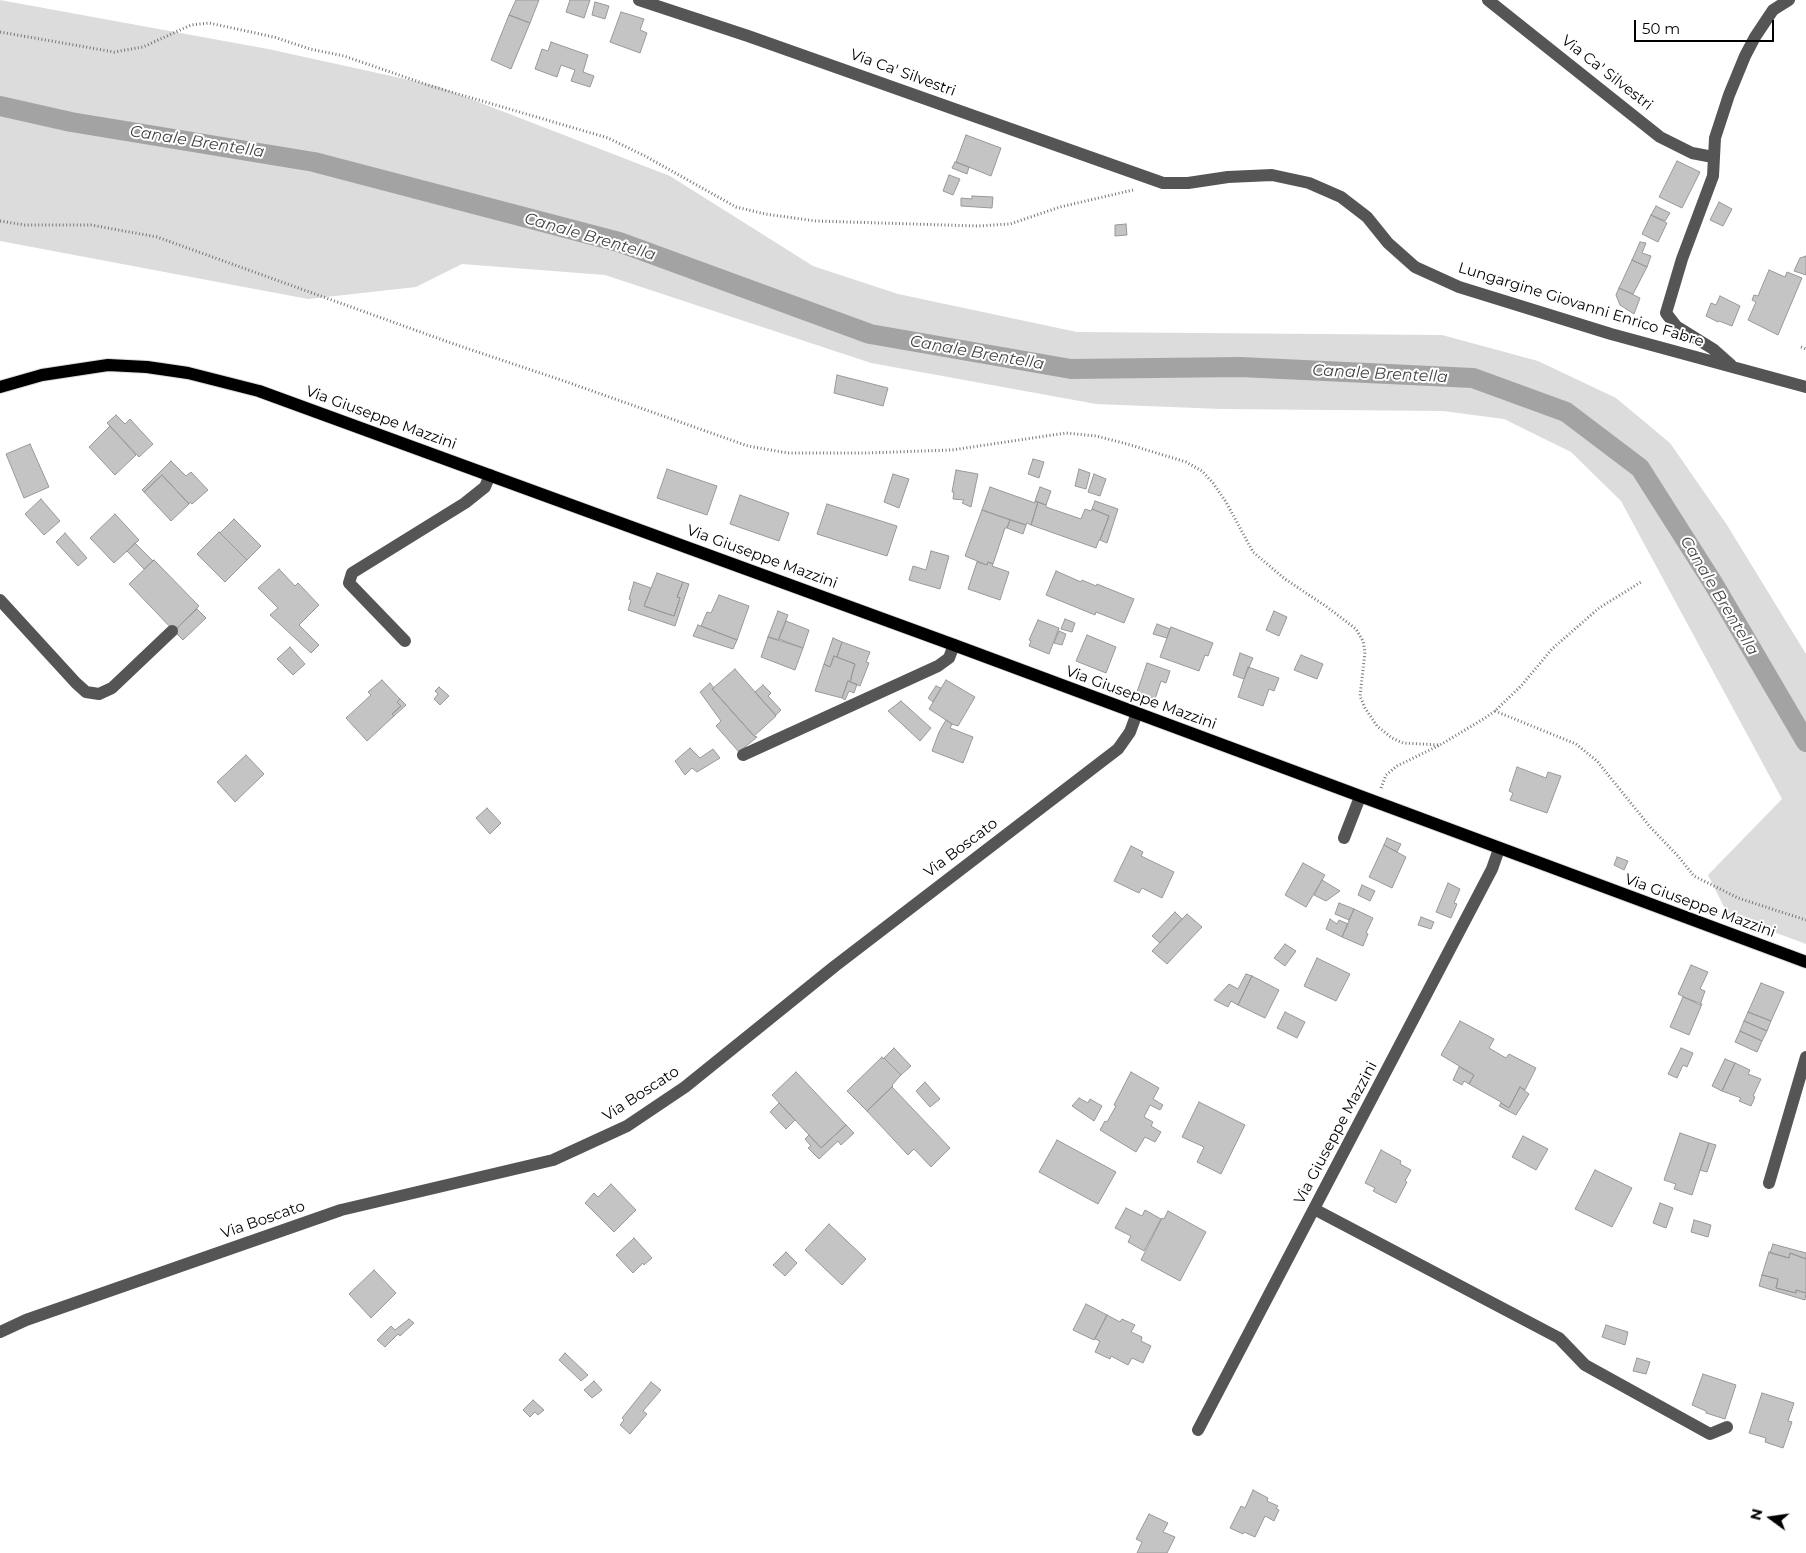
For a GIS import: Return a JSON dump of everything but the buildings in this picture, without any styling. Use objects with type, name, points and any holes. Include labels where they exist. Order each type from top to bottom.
[{"type":"main road","name":"Via Giuseppe Mazzini","points":[[0,387],[42,375],[108,365],[147,367],[188,373],[259,391],[954,645],[1806,962]]},
{"type":"street","name":"Via Ca' Silvestri","points":[[639,0],[748,36],[1155,180]]},
{"type":"street","name":"Via Ca' Silvestri","points":[[1488,0],[1660,137],[1692,153],[1713,157]]},
{"type":"street","name":"Lungargine Giovanni Enrico Fabre","points":[[1733,367],[1712,349],[1676,326],[1666,314],[1682,259],[1713,176],[1715,138],[1729,95],[1755,37],[1773,10],[1789,0]]},
{"type":"street","name":"Lungargine Giovanni Enrico Fabre","points":[[1155,180],[1188,183],[1228,177],[1272,175],[1309,183],[1341,197],[1367,217],[1388,243],[1415,267],[1437,278],[1459,287],[1547,315],[1806,387]]},
{"type":"street","points":[[405,641],[350,583],[352,573],[465,503],[485,487],[490,475]]},
{"type":"street","points":[[0,600],[86,692],[99,694],[112,688],[172,631]]},
{"type":"street","points":[[743,755],[938,666],[949,658],[954,645]]},
{"type":"street","name":"Via Boscato","points":[[0,1332],[26,1320],[341,1210],[553,1160],[627,1126],[685,1087],[834,966],[1118,749],[1130,732],[1137,713]]},
{"type":"street","points":[[1344,838],[1360,797]]},
{"type":"street","name":"Via Giuseppe Mazzini","points":[[1198,1430],[1496,860],[1499,849]]},
{"type":"street","points":[[1769,1183],[1806,1057]]},
{"type":"street","points":[[1314,1209],[1558,1338],[1585,1365],[1710,1434],[1727,1427]]},
{"type":"path","points":[[0,32],[114,52],[143,47],[191,26],[209,23],[265,35],[344,56],[431,86],[608,138],[646,156],[736,207],[782,217],[826,221],[978,226],[1010,224],[1060,207],[1112,194],[1148,188],[1155,180]]},
{"type":"path","points":[[0,221],[25,225],[91,225],[157,237],[450,343],[748,446],[788,453],[952,450],[1066,433],[1096,436],[1186,462],[1202,471],[1213,483],[1226,502],[1253,552],[1285,579],[1327,607],[1356,630],[1363,641],[1365,652],[1360,696],[1365,708],[1378,726],[1392,738],[1403,743],[1440,744]]},
{"type":"path","points":[[1801,347],[1806,349]]},
{"type":"path","points":[[1375,803],[1386,775],[1397,766],[1440,744],[1495,711],[1521,686],[1552,649],[1599,608],[1640,582]]},
{"type":"path","points":[[1495,711],[1576,744],[1597,760],[1651,828],[1694,876],[1738,898],[1806,920]]},
{"type":"shaded area","points":[[0,0],[268,49],[437,86],[670,176],[813,266],[898,294],[1077,332],[1442,335],[1538,361],[1616,398],[1670,443],[1727,525],[1806,654],[1806,944],[1728,915],[1708,875],[1782,799],[1621,501],[1571,452],[1504,419],[1443,411],[1221,409],[1096,404],[871,363],[605,275],[462,264],[416,287],[308,299],[0,241]]},
{"type":"waterway","name":"Canale Brentella","points":[[0,106],[71,122],[314,162],[619,242],[870,334],[1071,369],[1240,367],[1473,378],[1566,412],[1640,468],[1713,583],[1806,742]]}]
